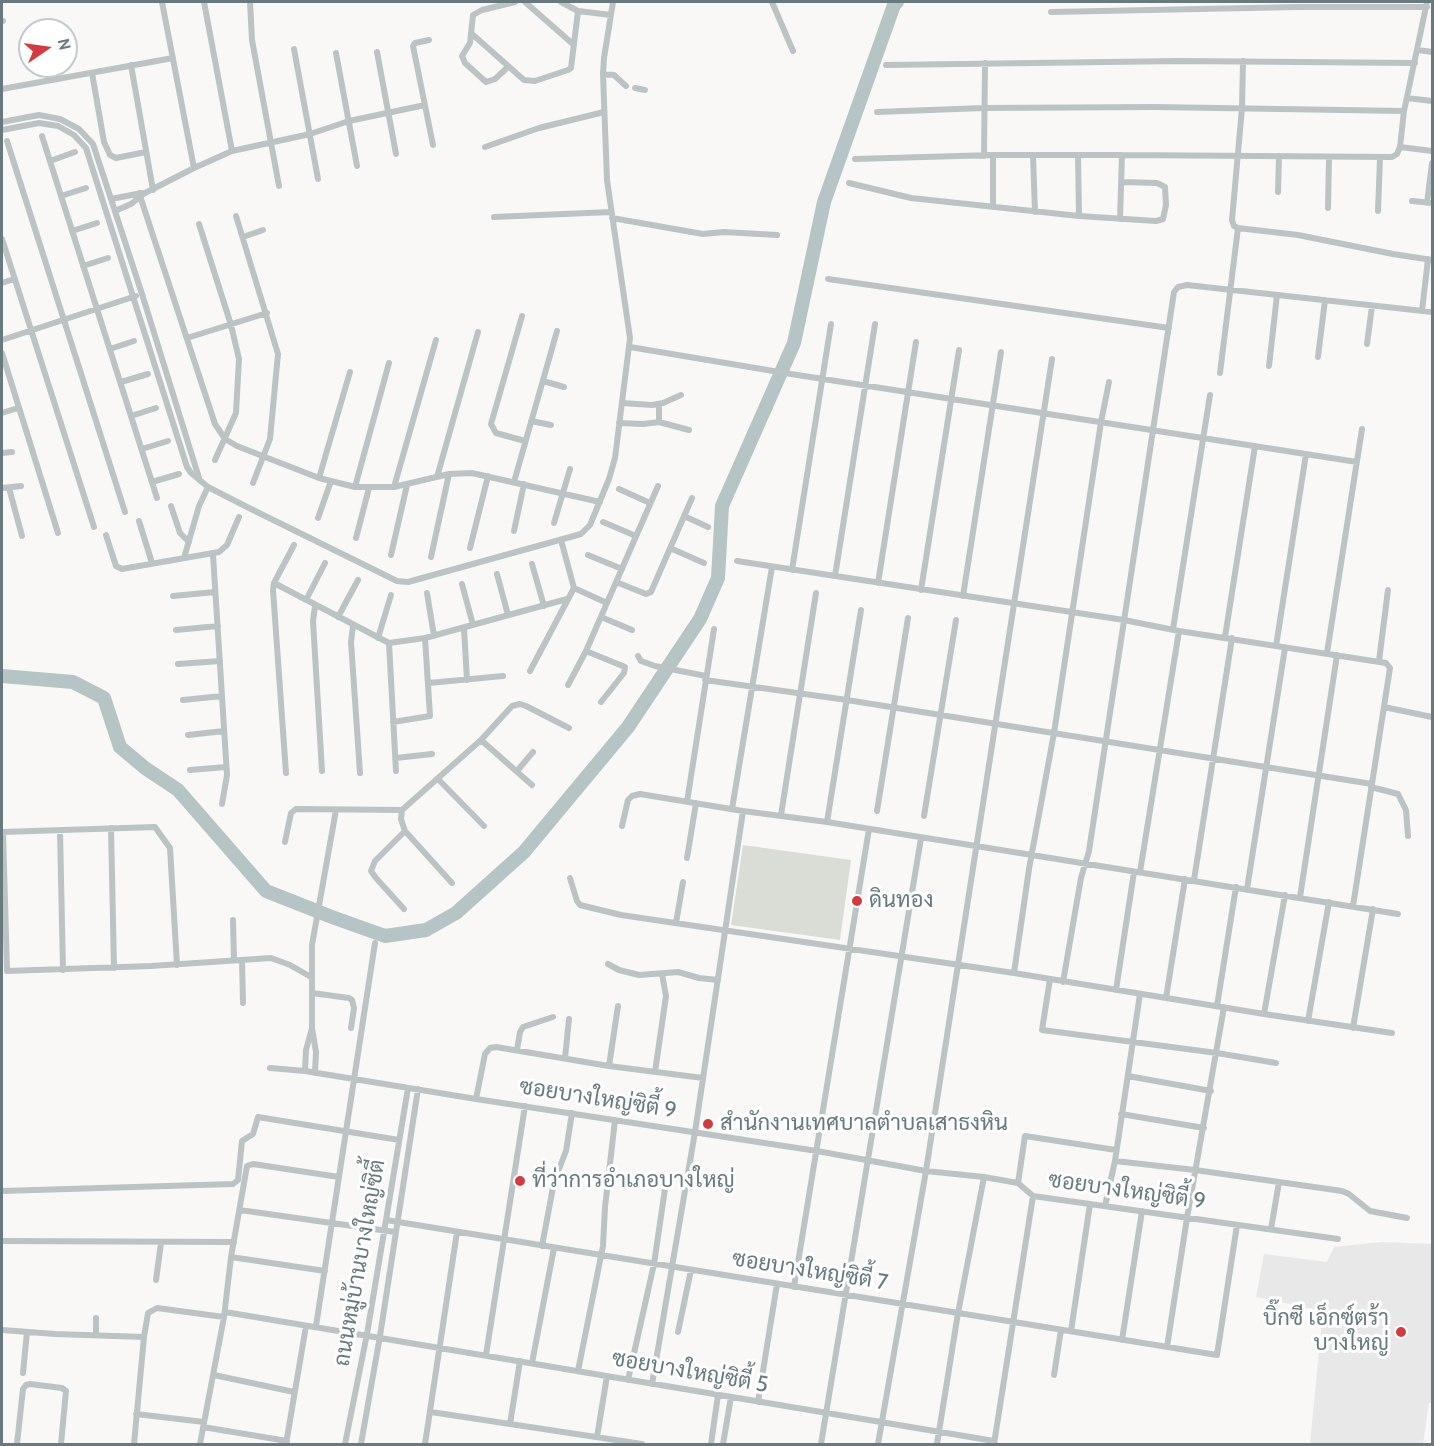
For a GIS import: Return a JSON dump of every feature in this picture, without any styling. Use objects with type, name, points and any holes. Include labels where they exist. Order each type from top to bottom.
[{"type":"street","points":[[162,2],[194,168]]},
{"type":"street","points":[[204,2],[232,151]]},
{"type":"street","points":[[250,2],[252,40],[279,186]]},
{"type":"street","points":[[508,67],[495,79],[486,82],[465,63],[462,56],[470,43],[472,20],[476,13],[515,2]]},
{"type":"street","points":[[525,2],[574,45]]},
{"type":"street","points":[[561,2],[578,11],[611,15]]},
{"type":"street","points":[[2,122],[39,115],[60,118],[79,129],[93,144],[134,297],[191,473],[208,487],[402,583],[561,540],[586,531],[613,468],[630,347],[630,329],[607,180],[603,74],[613,2]]},
{"type":"street","points":[[772,2],[794,51]]},
{"type":"street","points":[[855,159],[1122,154],[1380,158],[1395,156],[1400,147],[1404,111],[1427,4],[1052,12]]},
{"type":"street","points":[[472,34],[524,80],[535,81],[571,68],[578,11]]},
{"type":"street","points":[[429,40],[415,43],[413,46],[433,144]]},
{"type":"street","points":[[294,49],[318,179]]},
{"type":"street","points":[[1418,50],[1432,52]]},
{"type":"street","points":[[377,52],[396,154]]},
{"type":"street","points":[[336,53],[357,166]]},
{"type":"street","points":[[2,89],[173,58]]},
{"type":"street","points":[[886,65],[1243,61],[1415,63]]},
{"type":"street","points":[[1243,61],[1242,108],[1232,220],[1234,226],[1430,259],[1422,311]]},
{"type":"street","points":[[984,156],[985,63]]},
{"type":"street","points":[[131,66],[153,190]]},
{"type":"street","points":[[92,73],[104,142],[110,155],[116,158],[146,152]]},
{"type":"street","points":[[603,74],[614,75],[626,86]]},
{"type":"street","points":[[635,88],[645,90]]},
{"type":"street","points":[[1407,98],[1432,101]]},
{"type":"street","points":[[111,205],[142,195],[232,151],[310,134],[349,121],[425,105]]},
{"type":"street","points":[[877,112],[983,108],[1242,108],[1404,111]]},
{"type":"street","points":[[485,147],[539,128],[604,112]]},
{"type":"street","points":[[2,130],[39,123],[58,126],[74,135],[86,148],[111,205],[142,294],[199,479]]},
{"type":"street","points":[[42,136],[156,498]]},
{"type":"street","points":[[7,141],[125,512]]},
{"type":"street","points":[[1400,147],[1432,152]]},
{"type":"street","points":[[50,161],[75,153]]},
{"type":"street","points":[[1120,219],[1122,154]]},
{"type":"street","points":[[993,155],[993,207]]},
{"type":"street","points":[[1033,155],[1035,212]]},
{"type":"street","points":[[1078,155],[1079,216]]},
{"type":"street","points":[[1278,192],[1279,156]]},
{"type":"street","points":[[1328,208],[1329,157]]},
{"type":"street","points":[[1378,211],[1380,158]]},
{"type":"street","points":[[1413,201],[1430,203],[1432,163]]},
{"type":"street","points":[[849,183],[911,198],[1079,216],[1162,220],[1166,198],[1165,187],[1157,183],[1122,182]]},
{"type":"street","points":[[61,196],[86,188]]},
{"type":"street","points":[[111,205],[142,195]]},
{"type":"street","points":[[142,195],[215,424],[225,439],[279,463],[331,482],[355,487],[394,487],[449,474],[472,473],[600,502]]},
{"type":"street","points":[[494,217],[611,215],[703,234],[724,232],[777,235]]},
{"type":"street","points":[[236,216],[278,354],[270,439],[265,457],[253,483]]},
{"type":"street","points":[[72,231],[97,223]]},
{"type":"street","points":[[199,224],[238,351],[236,413],[215,460]]},
{"type":"street","points":[[1220,373],[1238,228]]},
{"type":"street","points":[[243,237],[263,231]]},
{"type":"street","points":[[2,243],[94,527]]},
{"type":"street","points":[[83,266],[108,258]]},
{"type":"street","points":[[2,283],[14,279]]},
{"type":"street","points":[[828,279],[1169,328]]},
{"type":"street","points":[[1063,982],[1081,878],[1086,864],[1106,742],[1174,292],[1178,287],[1187,285],[1432,312]]},
{"type":"street","points":[[2,340],[142,294]]},
{"type":"street","points":[[1269,366],[1277,296]]},
{"type":"street","points":[[1318,357],[1325,300]]},
{"type":"street","points":[[1367,344],[1372,306]]},
{"type":"street","points":[[187,338],[267,313]]},
{"type":"street","points":[[522,316],[491,424],[496,433],[525,441]]},
{"type":"street","points":[[792,570],[831,324]]},
{"type":"street","points":[[835,576],[875,324]]},
{"type":"street","points":[[514,482],[557,331]]},
{"type":"street","points":[[437,477],[477,332]]},
{"type":"street","points":[[394,487],[436,340]]},
{"type":"street","points":[[110,349],[134,341]]},
{"type":"street","points":[[878,583],[916,342]]},
{"type":"street","points":[[630,347],[791,375],[823,378],[1357,462]]},
{"type":"street","points":[[921,590],[958,350]]},
{"type":"street","points":[[963,596],[1001,352]]},
{"type":"street","points":[[2,353],[4,375],[18,408],[58,533]]},
{"type":"street","points":[[878,1444],[926,1170],[1052,359]]},
{"type":"street","points":[[355,487],[389,363]]},
{"type":"street","points":[[320,478],[350,372]]},
{"type":"street","points":[[121,382],[148,374]]},
{"type":"street","points":[[543,381],[564,387]]},
{"type":"street","points":[[1014,973],[1109,382]]},
{"type":"street","points":[[622,404],[659,404],[681,395]]},
{"type":"street","points":[[1116,990],[1160,750],[1210,395]]},
{"type":"street","points":[[659,404],[659,422]]},
{"type":"street","points":[[2,413],[18,408]]},
{"type":"street","points":[[131,416],[156,408]]},
{"type":"street","points":[[531,421],[551,426]]},
{"type":"street","points":[[619,423],[659,422],[689,430]]},
{"type":"street","points":[[1327,653],[1362,429]]},
{"type":"street","points":[[142,449],[168,441]]},
{"type":"street","points":[[1194,880],[1213,759],[1255,446]]},
{"type":"street","points":[[2,453],[12,452]]},
{"type":"street","points":[[1276,646],[1306,454]]},
{"type":"street","points":[[554,523],[570,469]]},
{"type":"street","points":[[152,482],[179,474]]},
{"type":"street","points":[[431,557],[449,474]]},
{"type":"street","points":[[470,548],[488,476]]},
{"type":"street","points":[[318,518],[331,482]]},
{"type":"street","points":[[513,531],[524,484]]},
{"type":"street","points":[[391,555],[407,485]]},
{"type":"street","points":[[21,486],[5,488],[22,537]]},
{"type":"street","points":[[568,685],[586,651],[658,486]]},
{"type":"street","points":[[184,558],[199,506],[208,487]]},
{"type":"street","points":[[356,538],[369,488]]},
{"type":"street","points":[[619,489],[650,503]]},
{"type":"street","points":[[616,582],[649,593],[692,498]]},
{"type":"street","points":[[171,506],[180,533],[189,542]]},
{"type":"street","points":[[684,516],[708,527]]},
{"type":"street","points":[[106,535],[118,568],[122,569],[213,555],[227,545],[239,517]]},
{"type":"street","points":[[139,521],[152,563]]},
{"type":"street","points":[[603,522],[636,536]]},
{"type":"street","points":[[530,671],[574,588],[561,540]]},
{"type":"street","points":[[286,773],[273,590],[274,583],[294,545]]},
{"type":"street","points":[[670,548],[704,563]]},
{"type":"street","points":[[213,555],[227,780],[222,804]]},
{"type":"street","points":[[588,555],[622,569]]},
{"type":"street","points":[[737,561],[1124,620],[1388,664],[1390,668],[1353,906]]},
{"type":"street","points":[[306,600],[326,563]]},
{"type":"street","points":[[532,564],[543,606]]},
{"type":"street","points":[[732,809],[772,567]]},
{"type":"street","points":[[497,574],[508,615]]},
{"type":"street","points":[[338,617],[358,580]]},
{"type":"street","points":[[274,583],[389,643],[434,636],[567,599]]},
{"type":"street","points":[[462,584],[473,625]]},
{"type":"street","points":[[574,588],[607,603]]},
{"type":"street","points":[[1379,661],[1388,590]]},
{"type":"street","points":[[173,596],[215,592]]},
{"type":"street","points":[[780,815],[816,592]]},
{"type":"street","points":[[427,593],[434,636]]},
{"type":"street","points":[[378,638],[391,595]]},
{"type":"street","points":[[315,606],[313,621],[322,771]]},
{"type":"street","points":[[827,822],[861,610]]},
{"type":"street","points":[[601,617],[632,630]]},
{"type":"street","points":[[877,811],[908,618]]},
{"type":"street","points":[[924,816],[956,620]]},
{"type":"street","points":[[176,630],[218,626]]},
{"type":"street","points":[[353,626],[351,642],[360,773]]},
{"type":"street","points":[[464,628],[467,680]]},
{"type":"street","points":[[687,802],[714,629]]},
{"type":"street","points":[[393,722],[430,716],[425,638]]},
{"type":"street","points":[[389,643],[396,771]]},
{"type":"street","points":[[1247,889],[1285,648]]},
{"type":"street","points":[[586,651],[625,667],[624,673],[601,702]]},
{"type":"street","points":[[1300,897],[1337,655]]},
{"type":"street","points":[[638,656],[643,662],[655,666],[752,687],[847,700],[1371,785],[1398,794],[1406,810],[1408,836]]},
{"type":"street","points":[[178,664],[220,661]]},
{"type":"street","points":[[429,683],[503,676]]},
{"type":"street","points":[[183,699],[222,696]]},
{"type":"street","points":[[285,842],[291,813],[296,809],[402,810],[481,740],[515,704],[526,706],[569,728]]},
{"type":"street","points":[[1384,707],[1432,717]]},
{"type":"street","points":[[188,735],[224,731]]},
{"type":"street","points":[[481,740],[532,784]]},
{"type":"street","points":[[517,771],[533,752]]},
{"type":"street","points":[[396,758],[432,754]]},
{"type":"street","points":[[190,770],[226,767]]},
{"type":"street","points":[[438,778],[484,826]]},
{"type":"street","points":[[622,826],[628,800],[637,794],[827,822],[1398,914]]},
{"type":"street","points":[[687,858],[696,803]]},
{"type":"street","points":[[315,1073],[316,1052],[312,1028],[311,976],[314,926],[336,810]]},
{"type":"street","points":[[402,810],[401,819],[405,831],[452,883]]},
{"type":"street","points":[[652,1384],[695,1132],[743,811]]},
{"type":"street","points":[[177,964],[171,854],[168,843],[155,827],[2,832],[7,971],[114,968],[177,964],[234,960],[271,958],[290,964],[311,976]]},
{"type":"street","points":[[111,828],[114,968]]},
{"type":"street","points":[[794,1287],[868,829]]},
{"type":"street","points":[[60,831],[63,970]]},
{"type":"street","points":[[404,909],[371,871],[375,861],[405,831]]},
{"type":"street","points":[[821,1444],[921,837]]},
{"type":"street","points":[[570,878],[577,901],[586,907],[621,915],[957,964],[1392,1033]]},
{"type":"street","points":[[1166,998],[1185,879]]},
{"type":"street","points":[[676,923],[683,882]]},
{"type":"street","points":[[1167,1347],[1195,1170],[1217,1053],[1236,887]]},
{"type":"street","points":[[1263,1014],[1285,895]]},
{"type":"street","points":[[1308,1021],[1329,902]]},
{"type":"street","points":[[1353,1028],[1373,909]]},
{"type":"street","points":[[233,920],[234,960]]},
{"type":"street","points":[[316,1326],[375,943]]},
{"type":"street","points":[[242,960],[243,1003]]},
{"type":"street","points":[[608,964],[619,970],[639,975],[678,972],[718,980]]},
{"type":"street","points":[[655,1072],[666,996],[662,974]]},
{"type":"street","points":[[1050,979],[1042,1030],[1276,1063]]},
{"type":"street","points":[[312,993],[352,1000],[354,1008],[351,1028]]},
{"type":"street","points":[[1105,1206],[1140,994]]},
{"type":"street","points":[[609,1066],[618,1006]]},
{"type":"street","points":[[517,1050],[523,1027],[553,1017]]},
{"type":"street","points":[[565,1058],[569,1019]]},
{"type":"street","points":[[305,1071],[306,1050],[312,1028]]},
{"type":"street","points":[[476,1100],[487,1050],[496,1047],[609,1066],[703,1078]]},
{"type":"street","name":"ซอยบางใหญ่ซิตี้ 9","points":[[270,1068],[305,1071],[476,1100],[984,1177],[1018,1183],[1033,1196],[1338,1239]]},
{"type":"street","points":[[1128,1076],[1211,1091]]},
{"type":"street","name":"ถนนหมู่บ้านบางใหญ่ซิตี้","points":[[345,1444],[367,1334],[408,1088]]},
{"type":"street","name":"ถนนหมู่บ้านบางใหญ่ซิตี้","points":[[361,1444],[418,1089]]},
{"type":"street","points":[[486,1355],[525,1106]]},
{"type":"street","points":[[542,1246],[554,1182],[564,1157],[572,1113]]},
{"type":"street","points":[[1121,1114],[1204,1128]]},
{"type":"street","points":[[2,1191],[233,1184],[238,1180],[242,1141],[253,1134],[258,1118],[399,1140]]},
{"type":"street","points":[[578,1371],[604,1241],[602,1232],[604,1207],[615,1120]]},
{"type":"street","points":[[1018,1183],[1025,1136],[1116,1150]]},
{"type":"street","points":[[1114,1161],[1342,1191],[1370,1211],[1407,1218]]},
{"type":"street","points":[[200,1444],[214,1375],[246,1169],[250,1164],[339,1177]]},
{"type":"street","points":[[937,1444],[958,1313],[984,1177]]},
{"type":"street","points":[[628,1380],[654,1264],[666,1182]]},
{"type":"street","points":[[1270,1229],[1279,1182]]},
{"type":"street","points":[[994,1443],[1033,1196]]},
{"type":"street","points":[[1071,1331],[1090,1204]]},
{"type":"street","points":[[240,1210],[395,1232]]},
{"type":"street","points":[[1122,1340],[1142,1211]]},
{"type":"street","name":"ซอยบางใหญ่ซิตี้ 7","points":[[386,1220],[1216,1355],[1237,1225]]},
{"type":"street","points":[[425,1444],[457,1232]]},
{"type":"street","points":[[2,1241],[234,1242]]},
{"type":"street","points":[[156,1280],[161,1243]]},
{"type":"street","points":[[532,1363],[554,1248]]},
{"type":"street","points":[[231,1257],[325,1271]]},
{"type":"street","points":[[678,1332],[690,1270]]},
{"type":"street","points":[[758,1402],[777,1284]]},
{"type":"street","name":"ซอยบางใหญ่ซิตี้ 5","points":[[144,1337],[148,1313],[157,1308],[316,1326],[994,1443]]},
{"type":"street","points":[[96,1318],[96,1335]]},
{"type":"street","points":[[136,1414],[203,1425],[286,1443],[306,1326]]},
{"type":"street","points":[[2,1330],[144,1337],[134,1444]]},
{"type":"street","points":[[1054,1375],[1061,1330]]},
{"type":"street","points":[[23,1373],[27,1332]]},
{"type":"street","points":[[510,1424],[520,1361]]},
{"type":"street","points":[[214,1375],[294,1392]]},
{"type":"street","points":[[597,1437],[607,1376]]},
{"type":"street","points":[[17,1444],[23,1389],[30,1384],[62,1388],[66,1391],[62,1444]]},
{"type":"street","points":[[711,1444],[718,1395]]},
{"type":"street","points":[[723,1444],[731,1397]]},
{"type":"street","points":[[430,1412],[642,1444]]},
{"type":"shaded area","points":[[743,845],[851,860],[840,940],[731,925]]},
{"type":"shaded area","points":[[1382,1242],[1432,1244],[1432,1403],[1429,1403],[1423,1444],[1310,1444],[1323,1311],[1256,1297],[1264,1254],[1327,1262],[1334,1247]]},
{"type":"waterway","points":[[2,676],[73,682],[104,698],[120,747],[145,768],[178,790],[266,891],[385,936],[426,930],[456,913],[524,852],[628,727],[700,619],[718,578],[722,506],[794,343],[824,202],[897,2]]},
{"type":"place","name":"ดินทอง","points":[[857,901]]},
{"type":"place","name":"สำนักงานเทศบาลตำบลเสาธงหิน","points":[[708,1124]]},
{"type":"place","name":"ที่ว่าการอำเภอบางใหญ่","points":[[520,1181]]},
{"type":"place","name":"บิ๊กซี เอ็กซ์ตร้า บางใหญ่","points":[[1401,1332]]}]
